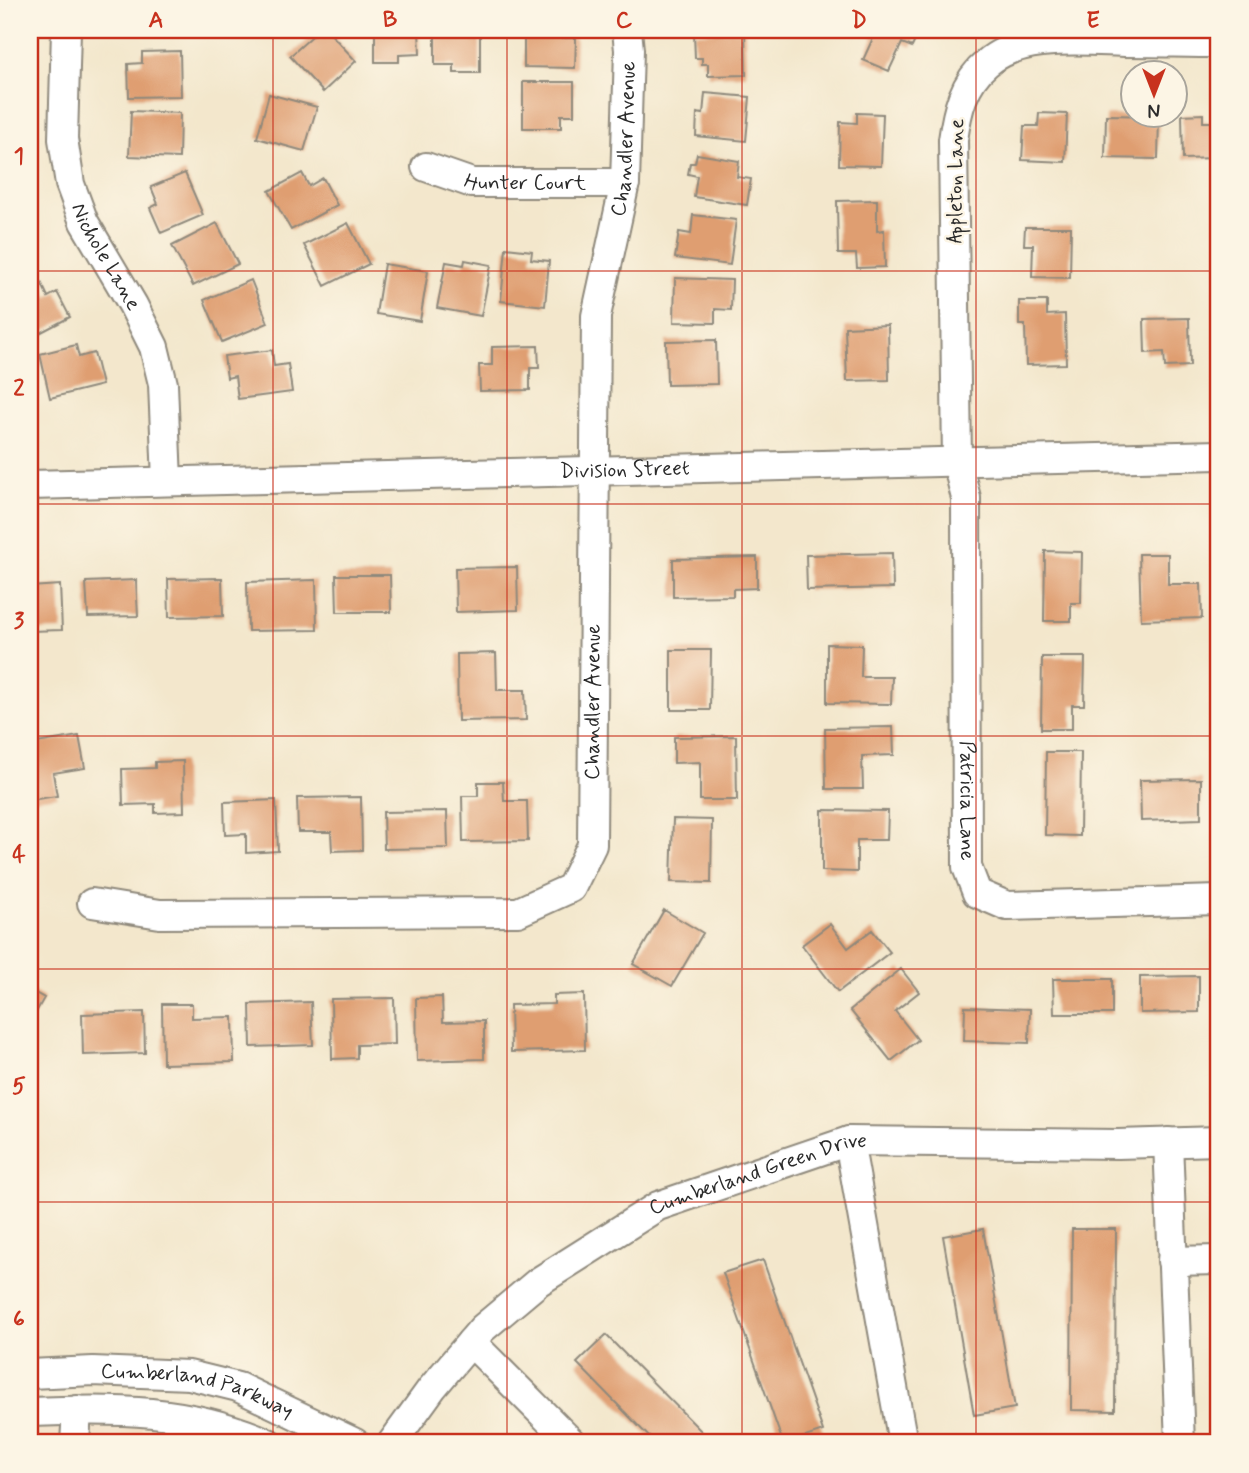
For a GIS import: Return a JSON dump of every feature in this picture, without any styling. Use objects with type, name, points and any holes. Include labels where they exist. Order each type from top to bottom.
[{"type":"street","name":"Nichole Lane","points":[[66,30],[63,139],[70,184],[84,222],[133,305],[154,347],[163,384],[167,481]]},
{"type":"street","name":"Chandler Avenue","points":[[92,903],[160,914],[518,912],[571,888],[592,845],[597,316],[625,183],[629,50],[627,30]]},
{"type":"street","name":"Appleton Lane","points":[[957,462],[953,140],[957,110],[966,87],[987,62],[1016,47],[1051,40],[1219,43]]},
{"type":"street","name":"Hunter Court","points":[[426,167],[472,183],[625,183]]},
{"type":"street","name":"Division Street","points":[[30,485],[1219,455]]},
{"type":"street","name":"Patricia Lane","points":[[957,462],[966,498],[967,867],[976,893],[1007,906],[1219,900]]},
{"type":"street","name":"Cumberland Green Drive","points":[[392,1443],[432,1388],[482,1329],[538,1282],[658,1206],[849,1142],[1118,1144],[1219,1140]]},
{"type":"street","points":[[849,1142],[903,1443]]},
{"type":"street","points":[[1168,1142],[1180,1443]]},
{"type":"street","points":[[1172,1261],[1219,1260]]},
{"type":"street","points":[[471,1342],[572,1443]]},
{"type":"street","name":"Cumberland Parkway","points":[[30,1374],[93,1371],[189,1375],[238,1387],[355,1443]]},
{"type":"street","points":[[75,1443],[78,1410]]},
{"type":"street","name":"Cumberland Parkway","points":[[30,1412],[144,1411],[211,1423],[268,1443]]},
{"type":"shaded area","points":[[30,1421],[143,1423],[140,1443],[30,1443]]},
{"type":"building","points":[[180,30],[180,35],[151,32]]},
{"type":"building","points":[[319,30],[327,30],[356,61],[323,92],[290,56]]},
{"type":"building","points":[[375,30],[419,30],[420,54],[399,55],[399,62],[375,62]]},
{"type":"building","points":[[435,30],[480,30],[480,73],[454,73],[454,65],[435,65]]},
{"type":"building","points":[[524,30],[563,30],[562,38],[576,38],[575,68],[524,67]]},
{"type":"building","points":[[871,30],[920,30],[912,47],[902,43],[889,71],[863,60],[873,38],[868,36]]},
{"type":"building","points":[[745,31],[746,75],[708,76],[708,64],[702,64],[702,58],[695,58],[694,33]]},
{"type":"building","points":[[180,51],[181,96],[129,97],[128,64],[142,63],[142,52]]},
{"type":"building","points":[[523,82],[574,82],[574,115],[561,115],[561,128],[523,128]]},
{"type":"building","points":[[705,93],[750,97],[746,141],[696,136],[697,113],[703,114]]},
{"type":"building","points":[[269,94],[317,107],[304,151],[257,138]]},
{"type":"building","points":[[131,111],[180,113],[179,158],[129,156]]},
{"type":"building","points":[[857,113],[883,114],[881,166],[839,165],[840,122],[857,123]]},
{"type":"building","points":[[1039,113],[1067,114],[1065,162],[1022,160],[1024,126],[1038,126]]},
{"type":"building","points":[[1203,114],[1203,122],[1219,122],[1219,150],[1215,150],[1215,158],[1183,159],[1182,130],[1190,130],[1190,115]]},
{"type":"building","points":[[1106,115],[1120,115],[1120,130],[1159,130],[1158,159],[1105,158]]},
{"type":"building","points":[[697,154],[739,161],[737,177],[751,179],[747,205],[694,197],[697,176],[688,174],[690,163],[695,163]]},
{"type":"building","points":[[185,173],[203,215],[161,233],[150,208],[158,204],[151,187]]},
{"type":"building","points":[[302,173],[309,186],[323,178],[337,205],[291,230],[269,191]]},
{"type":"building","points":[[877,200],[877,231],[884,230],[885,267],[857,268],[856,254],[838,254],[837,201]]},
{"type":"building","points":[[693,215],[736,220],[730,265],[675,258],[679,232],[691,234]]},
{"type":"building","points":[[217,223],[238,264],[193,286],[172,246]]},
{"type":"building","points":[[348,223],[369,264],[325,286],[304,245]]},
{"type":"building","points":[[1025,227],[1071,227],[1070,278],[1032,277],[1033,245],[1024,245]]},
{"type":"building","points":[[506,248],[532,251],[531,259],[549,261],[545,306],[501,301]]},
{"type":"building","points":[[465,260],[491,265],[481,316],[437,308],[446,262],[464,265]]},
{"type":"building","points":[[384,264],[428,271],[420,321],[376,314]]},
{"type":"building","points":[[675,278],[732,280],[731,310],[715,309],[715,323],[674,322]]},
{"type":"building","points":[[251,280],[268,323],[222,342],[204,300]]},
{"type":"building","points":[[41,282],[48,297],[57,292],[70,317],[30,338],[30,287]]},
{"type":"building","points":[[1019,301],[1047,301],[1047,315],[1065,314],[1066,364],[1026,365],[1025,325],[1019,325]]},
{"type":"building","points":[[1189,318],[1190,366],[1165,367],[1164,352],[1145,353],[1144,319]]},
{"type":"building","points":[[888,325],[889,380],[847,381],[845,327]]},
{"type":"building","points":[[716,340],[717,384],[667,385],[666,341]]},
{"type":"building","points":[[76,345],[79,357],[94,353],[102,385],[50,398],[40,354]]},
{"type":"building","points":[[538,346],[539,368],[530,368],[530,390],[480,391],[479,365],[492,365],[492,347]]},
{"type":"building","points":[[272,350],[274,366],[288,364],[292,392],[238,399],[235,376],[227,378],[224,356]]},
{"type":"building","points":[[1045,551],[1082,552],[1081,603],[1071,603],[1071,621],[1044,621]]},
{"type":"building","points":[[892,553],[893,588],[807,590],[806,555]]},
{"type":"building","points":[[1139,554],[1168,554],[1168,584],[1201,584],[1202,618],[1141,620]]},
{"type":"building","points":[[757,557],[757,588],[733,589],[733,596],[673,597],[673,559]]},
{"type":"building","points":[[517,567],[518,610],[456,612],[455,568]]},
{"type":"building","points":[[336,575],[390,575],[391,612],[337,612]]},
{"type":"building","points":[[222,578],[223,616],[169,617],[168,579]]},
{"type":"building","points":[[136,580],[138,616],[88,617],[86,582]]},
{"type":"building","points":[[316,580],[317,630],[248,631],[247,582]]},
{"type":"building","points":[[60,585],[62,630],[30,631],[30,587]]},
{"type":"building","points":[[827,644],[862,645],[861,677],[892,677],[891,704],[827,703]]},
{"type":"building","points":[[671,650],[711,650],[710,710],[671,710]]},
{"type":"building","points":[[496,653],[497,690],[525,690],[526,720],[458,721],[457,654]]},
{"type":"building","points":[[1042,657],[1085,657],[1084,705],[1072,705],[1072,729],[1041,729]]},
{"type":"building","points":[[893,727],[894,755],[862,756],[863,789],[826,789],[825,728]]},
{"type":"building","points":[[79,736],[85,768],[53,773],[57,796],[30,800],[30,744]]},
{"type":"building","points":[[736,736],[737,800],[700,800],[700,762],[674,763],[674,737]]},
{"type":"building","points":[[1046,752],[1081,752],[1080,836],[1045,835]]},
{"type":"building","points":[[183,761],[184,812],[155,813],[155,804],[123,805],[122,769],[155,768],[155,762]]},
{"type":"building","points":[[1201,779],[1201,819],[1141,821],[1140,780]]},
{"type":"building","points":[[478,782],[503,782],[504,801],[527,801],[528,841],[463,842],[462,796],[478,796]]},
{"type":"building","points":[[361,797],[362,850],[332,851],[331,832],[298,832],[297,798]]},
{"type":"building","points":[[276,800],[278,851],[246,853],[246,834],[225,835],[224,802]]},
{"type":"building","points":[[822,810],[888,811],[887,840],[857,840],[857,872],[822,871]]},
{"type":"building","points":[[447,811],[448,848],[384,849],[383,812]]},
{"type":"building","points":[[673,819],[712,820],[711,883],[671,882]]},
{"type":"building","points":[[664,910],[703,933],[672,986],[633,964]]},
{"type":"building","points":[[830,924],[848,948],[872,930],[890,952],[838,992],[802,945]]},
{"type":"building","points":[[901,969],[919,992],[895,1011],[918,1040],[891,1061],[850,1010]]},
{"type":"building","points":[[1199,976],[1199,1012],[1140,1013],[1140,977]]},
{"type":"building","points":[[1053,979],[1112,979],[1112,1014],[1054,1014]]},
{"type":"building","points":[[30,990],[44,998],[30,1023]]},
{"type":"building","points":[[584,994],[585,1050],[511,1052],[510,1005],[554,1004],[554,995]]},
{"type":"building","points":[[442,997],[443,1022],[484,1021],[484,1059],[417,1061],[416,998]]},
{"type":"building","points":[[394,998],[395,1044],[357,1045],[357,1058],[332,1059],[331,999]]},
{"type":"building","points":[[311,1002],[313,1045],[251,1047],[250,1004]]},
{"type":"building","points":[[162,1004],[192,1004],[192,1018],[233,1017],[234,1062],[163,1064]]},
{"type":"building","points":[[965,1007],[1030,1009],[1029,1043],[964,1041]]},
{"type":"building","points":[[144,1012],[145,1053],[83,1055],[82,1014]]},
{"type":"building","points":[[983,1229],[1015,1408],[974,1415],[943,1236]]},
{"type":"building","points":[[1072,1229],[1116,1229],[1115,1411],[1071,1410]]},
{"type":"building","points":[[763,1260],[823,1431],[788,1443],[783,1443],[723,1273]]},
{"type":"building","points":[[606,1335],[713,1443],[655,1443],[577,1363]]}]
